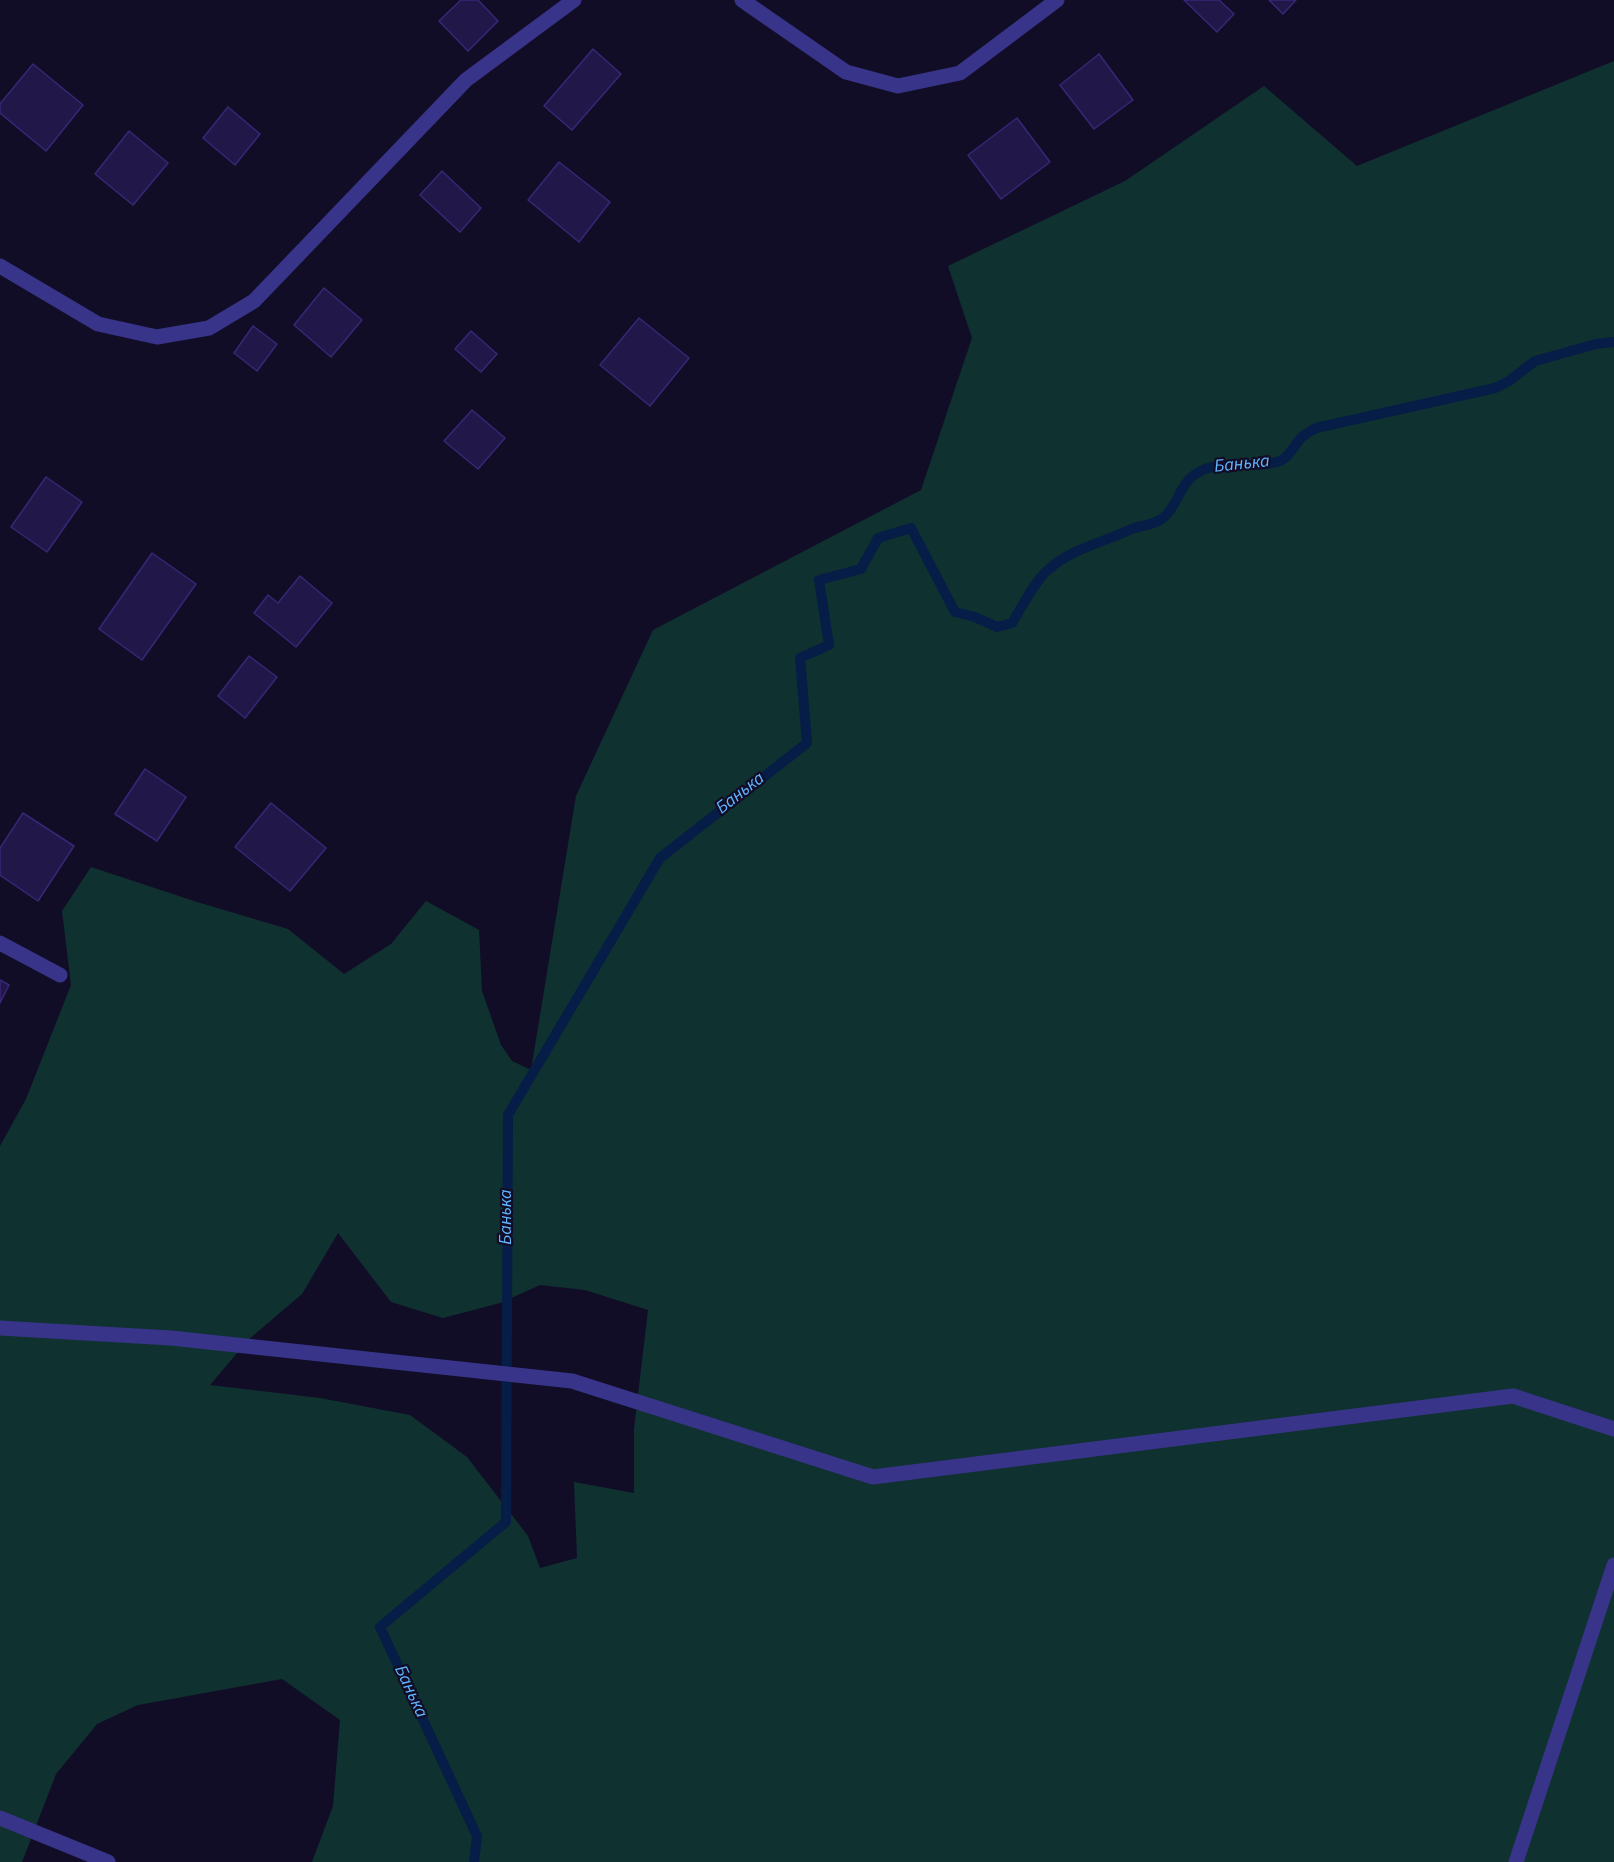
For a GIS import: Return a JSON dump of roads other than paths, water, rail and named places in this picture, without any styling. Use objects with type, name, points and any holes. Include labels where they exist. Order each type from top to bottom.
[{"type":"street","points":[[0,266],[98,324],[157,337],[209,328],[254,301],[466,80],[574,0]]},
{"type":"street","points":[[742,0],[846,72],[898,86],[960,73],[1057,0]]},
{"type":"street","points":[[0,943],[60,975]]},
{"type":"street","points":[[0,1328],[171,1338],[572,1381],[873,1477],[1513,1395],[1614,1429]]},
{"type":"street","points":[[1516,1862],[1614,1565]]},
{"type":"street","points":[[0,1818],[108,1862]]},
{"type":"waterway","name":"Банька","points":[[474,1862],[477,1836],[380,1627],[506,1522],[508,1115],[660,858],[807,743],[800,658],[829,645],[819,580],[861,569],[878,538],[911,528],[955,612],[975,617],[997,627],[1012,623],[1028,595],[1048,570],[1066,557],[1087,547],[1133,528],[1159,521],[1169,512],[1189,480],[1203,470],[1222,465],[1271,464],[1283,459],[1301,438],[1316,428],[1495,388],[1509,381],[1535,361],[1596,344],[1614,342]]}]
